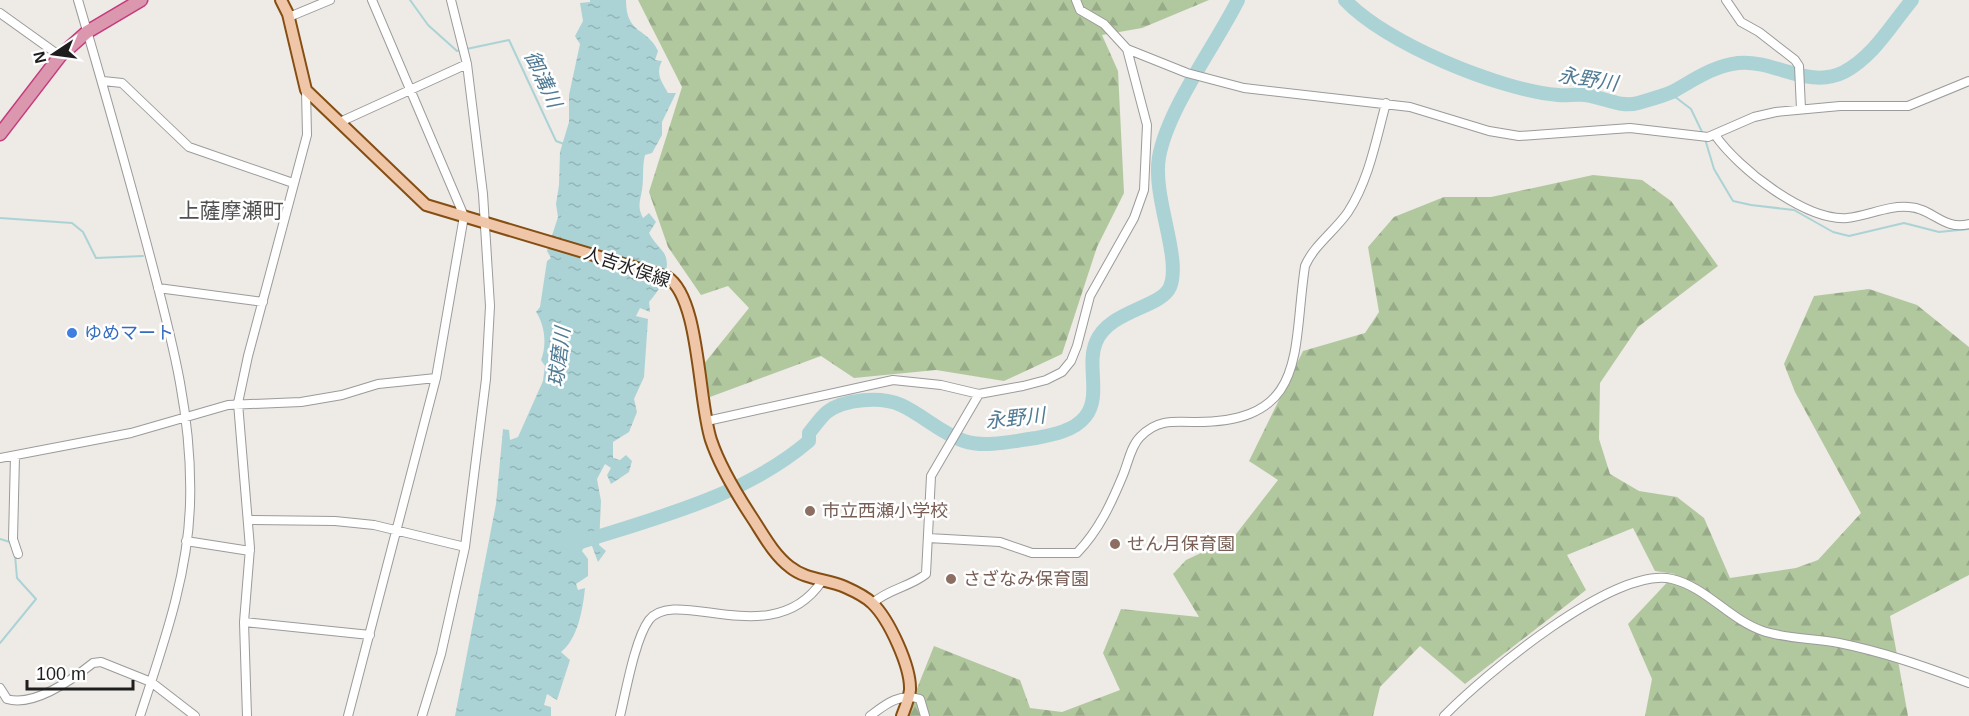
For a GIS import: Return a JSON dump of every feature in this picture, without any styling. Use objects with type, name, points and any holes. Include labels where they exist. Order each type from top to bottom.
[{"type":"highway","points":[[0,134],[60,57],[87,32],[141,0]]},
{"type":"main road","points":[[281,0],[289,17],[306,90]]},
{"type":"main road","name":"人吉水俣線","points":[[306,90],[416,198],[426,205],[667,277],[676,282],[689,310],[706,421],[711,439],[728,477],[775,552],[790,567],[822,581],[843,586],[873,603],[883,617],[904,662],[910,688],[902,716]]},
{"type":"street","points":[[78,0],[103,81],[174,347],[188,417],[190,506],[186,541],[164,645],[140,716]]},
{"type":"street","points":[[289,17],[330,0]]},
{"type":"street","points":[[348,716],[398,532],[436,378],[464,216],[372,0]]},
{"type":"street","points":[[422,716],[441,654],[465,547],[486,379],[490,306],[487,222],[467,64],[451,0]]},
{"type":"street","points":[[1076,0],[1080,10],[1104,24],[1127,49],[1187,73],[1244,88],[1410,107],[1503,135],[1519,136],[1610,128],[1664,131],[1699,138],[1715,135],[1754,117],[1801,109],[1908,106],[1969,81]]},
{"type":"street","points":[[1726,0],[1741,22],[1784,50],[1799,66],[1801,109]]},
{"type":"street","points":[[0,13],[60,57]]},
{"type":"street","points":[[706,421],[828,394],[859,390],[877,383],[912,381],[980,394],[1046,380],[1067,366],[1077,346],[1090,296],[1134,218],[1144,190],[1147,125],[1127,49]]},
{"type":"street","points":[[340,122],[467,64]]},
{"type":"street","points":[[103,81],[122,83],[189,147],[293,183]]},
{"type":"street","points":[[247,716],[244,622],[250,551],[238,403],[307,135],[306,90]]},
{"type":"street","points":[[928,538],[1000,542],[1032,553],[1077,553],[1103,519],[1141,436],[1164,421],[1229,419],[1267,406],[1278,397],[1285,386],[1294,357],[1305,266],[1309,256],[1347,214],[1359,194],[1371,162],[1386,103]]},
{"type":"street","points":[[1715,135],[1725,150],[1753,176],[1779,193],[1830,218],[1847,218],[1908,206],[1953,225],[1969,224]]},
{"type":"street","points":[[158,288],[263,302]]},
{"type":"street","points":[[0,458],[131,433],[238,403],[301,402],[342,395],[378,384],[436,378]]},
{"type":"street","points":[[873,603],[889,591],[926,574],[931,476],[980,394]]},
{"type":"street","points":[[15,456],[13,539],[18,554]]},
{"type":"street","points":[[249,520],[335,521],[374,525],[465,547]]},
{"type":"street","points":[[186,541],[250,551]]},
{"type":"street","points":[[1444,716],[1464,695],[1572,612],[1600,595],[1624,585],[1665,578],[1691,587],[1762,631],[1850,645],[1906,660],[1969,683]]},
{"type":"street","points":[[620,716],[643,632],[655,615],[663,611],[699,610],[759,618],[777,614],[795,605],[816,590],[822,581]]},
{"type":"street","points":[[244,622],[370,635]]},
{"type":"street","points":[[0,688],[7,699],[23,701],[51,690],[93,663],[101,662],[151,682],[195,716]]},
{"type":"street","points":[[870,716],[896,698],[909,696],[920,699],[925,716]]},
{"type":"green space","points":[[638,0],[1209,0],[1142,28],[1102,35],[1118,71],[1124,193],[1097,247],[1062,354],[1004,381],[936,370],[854,378],[821,356],[710,397],[703,365],[749,308],[728,286],[701,295],[668,247],[649,192],[682,87]]},
{"type":"green space","points":[[1593,175],[1642,180],[1671,201],[1718,266],[1638,327],[1600,383],[1599,439],[1610,474],[1639,491],[1677,497],[1704,518],[1730,578],[1796,568],[1818,560],[1861,513],[1795,392],[1784,364],[1814,296],[1869,289],[1917,305],[1969,347],[1969,575],[1890,616],[1908,716],[1645,716],[1652,679],[1628,624],[1675,574],[1655,571],[1633,528],[1567,555],[1586,590],[1465,684],[1420,646],[1380,687],[1373,716],[906,716],[934,646],[1020,680],[1030,708],[1062,712],[1120,690],[1103,653],[1121,609],[1199,617],[1173,574],[1186,560],[1233,538],[1278,480],[1249,461],[1303,351],[1365,333],[1379,312],[1368,247],[1394,217],[1444,197],[1491,197]]},
{"type":"water","name":"球磨川","points":[[590,0],[626,0],[629,19],[658,51],[655,60],[662,61],[659,74],[668,93],[676,93],[662,122],[662,135],[652,153],[645,155],[640,210],[643,218],[649,213],[656,222],[649,233],[664,253],[667,266],[661,286],[649,302],[650,312],[640,308],[636,316],[648,319],[644,377],[634,399],[637,412],[629,432],[613,442],[613,458],[620,460],[626,455],[632,461],[629,472],[611,484],[607,475],[611,468],[605,464],[597,479],[601,501],[599,545],[606,551],[598,562],[589,538],[582,551],[588,559],[588,576],[576,584],[578,590],[585,588],[583,605],[576,631],[561,652],[570,660],[557,700],[547,694],[544,705],[551,707],[551,716],[455,716],[496,504],[503,429],[509,430],[510,440],[518,437],[543,381],[545,366],[541,360],[544,335],[536,312],[540,307],[547,261],[551,258],[547,251],[558,217],[556,204],[560,152],[569,122],[569,95],[580,44],[575,36],[583,21],[580,3],[590,2]]},
{"type":"waterway","name":"御溝川","points":[[410,0],[428,25],[457,51],[509,40],[556,141],[564,144]]},
{"type":"waterway","name":"永野川","points":[[572,545],[696,504],[755,478],[783,461],[809,441],[809,433],[820,419],[827,412],[843,404],[863,400],[893,402],[909,409],[955,438],[981,444],[1049,435],[1062,432],[1080,422],[1090,409],[1093,391],[1093,351],[1103,331],[1123,316],[1156,300],[1170,287],[1173,275],[1172,260],[1159,190],[1159,157],[1164,138],[1182,98],[1238,0]]},
{"type":"waterway","name":"永野川","points":[[1345,0],[1363,16],[1414,48],[1475,74],[1534,91],[1558,95],[1585,95],[1625,104],[1638,103],[1668,93],[1712,70],[1738,63],[1765,65],[1817,78],[1831,77],[1844,72],[1864,58],[1912,0]]},
{"type":"waterway","points":[[1670,93],[1691,109],[1703,134]]},
{"type":"waterway","points":[[1705,139],[1714,169],[1733,201],[1794,210],[1833,232],[1849,236],[1904,223],[1939,232],[1969,229]]},
{"type":"waterway","points":[[0,218],[72,223],[83,232],[96,258],[143,256]]},
{"type":"waterway","points":[[0,539],[10,542],[12,547]]},
{"type":"waterway","points":[[0,643],[36,599],[17,578],[15,555]]},
{"type":"place","name":"ゆめマート","points":[[72,333]]},
{"type":"place","name":"市立西瀬小学校","points":[[810,511]]},
{"type":"place","name":"せん月保育園","points":[[1115,544]]},
{"type":"place","name":"さざなみ保育園","points":[[951,579]]},
{"type":"district","name":"上薩摩瀬町","points":[[231,211]]}]
